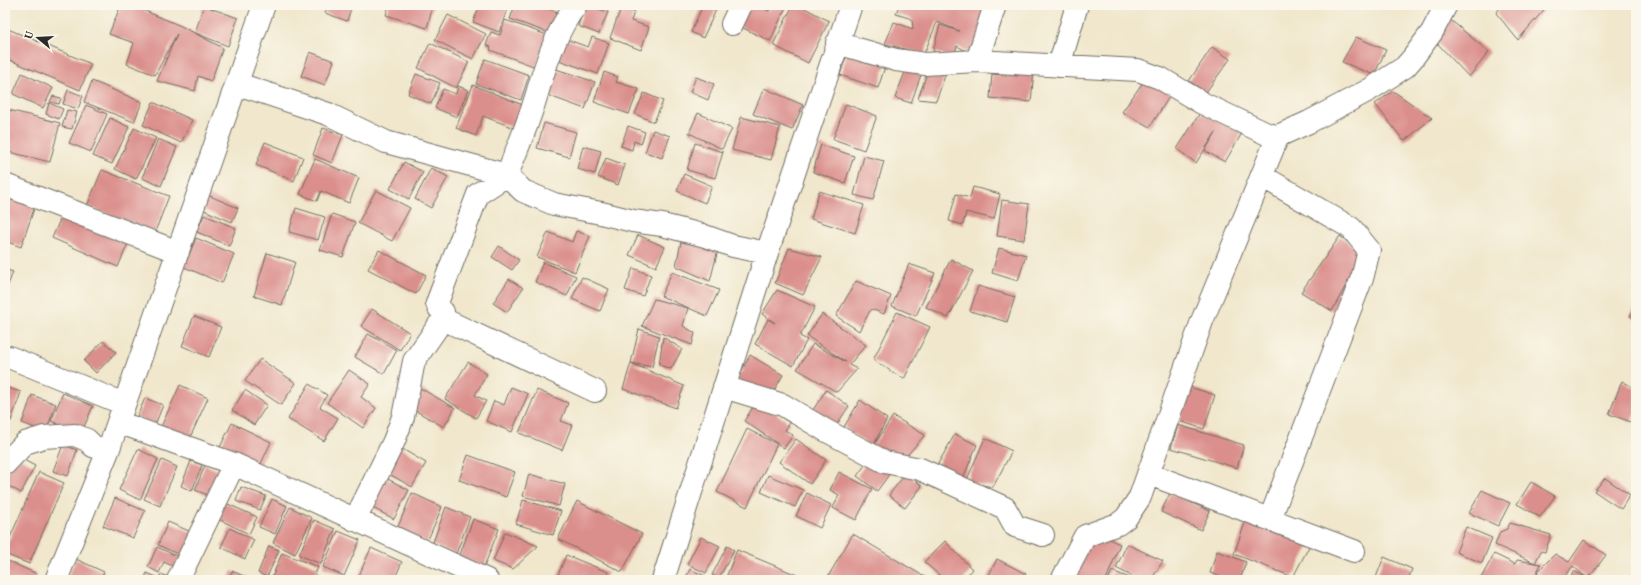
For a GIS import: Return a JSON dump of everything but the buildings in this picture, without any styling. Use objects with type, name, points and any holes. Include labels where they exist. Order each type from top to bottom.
[{"type":"street","points":[[56,580],[108,451],[238,84],[264,5]]},
{"type":"street","points":[[663,580],[766,253],[851,5]]},
{"type":"street","points":[[977,61],[996,5]]},
{"type":"street","points":[[1059,66],[1077,5]]},
{"type":"street","points":[[837,43],[903,61],[925,64],[977,61],[1138,70],[1160,78],[1202,103],[1267,134],[1278,136],[1309,122],[1369,90],[1405,67],[1412,60],[1432,32],[1446,5]]},
{"type":"street","points":[[355,520],[394,441],[403,416],[414,361],[443,319],[443,312],[437,303],[478,194],[508,175],[536,98],[545,66],[570,6]]},
{"type":"street","points":[[238,84],[328,114],[386,142],[508,175],[523,191],[554,204],[633,221],[662,225],[702,235],[733,246],[766,253]]},
{"type":"street","points":[[1062,580],[1085,536],[1118,524],[1126,518],[1140,497],[1202,321],[1278,136]]},
{"type":"street","points":[[1262,176],[1351,228],[1369,250],[1363,275],[1270,520]]},
{"type":"street","points":[[5,185],[178,252]]},
{"type":"street","points":[[443,319],[595,391]]},
{"type":"street","points":[[10,357],[121,413],[487,580]]},
{"type":"street","points":[[724,387],[783,405],[824,430],[885,462],[920,469],[1005,508],[1015,526],[1043,535]]},
{"type":"street","points":[[5,464],[25,443],[44,437],[75,436],[87,440],[93,446],[108,451]]},
{"type":"street","points":[[178,580],[234,464]]},
{"type":"street","points":[[1149,474],[1354,551]]}]
